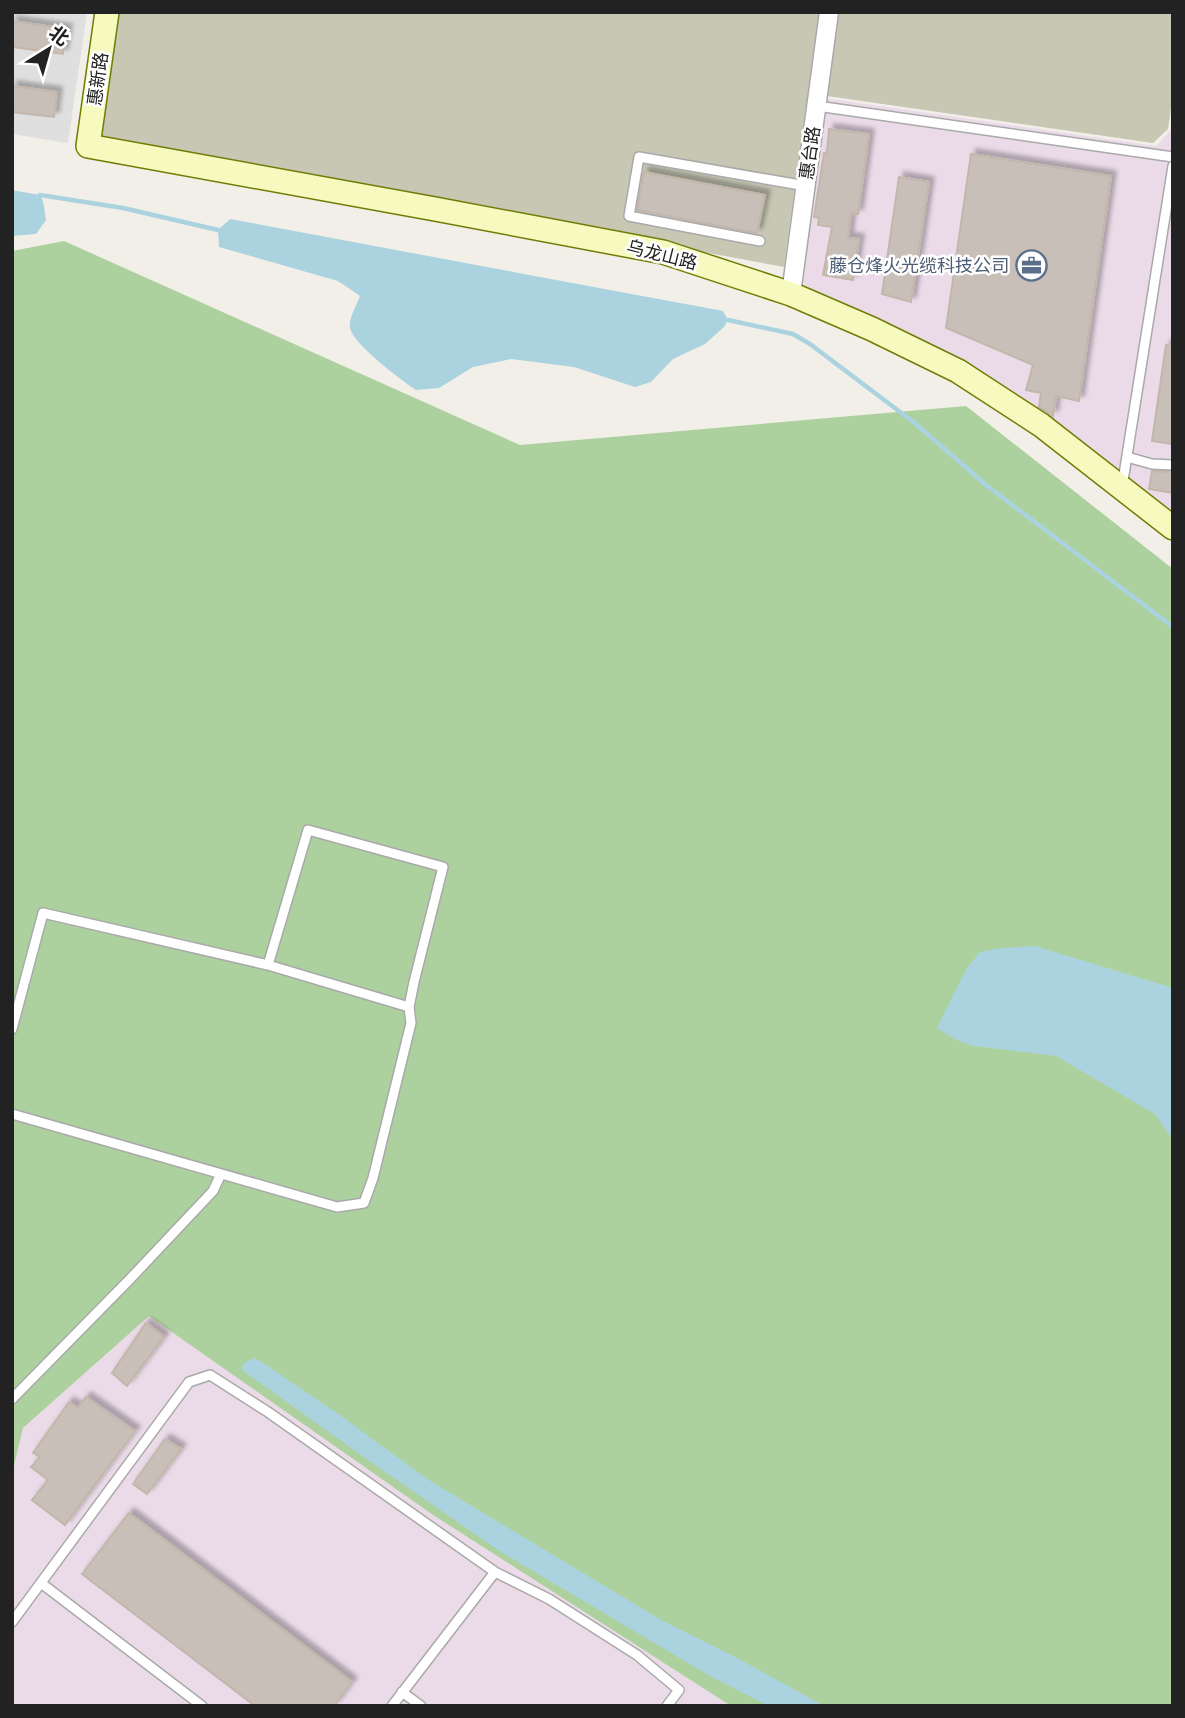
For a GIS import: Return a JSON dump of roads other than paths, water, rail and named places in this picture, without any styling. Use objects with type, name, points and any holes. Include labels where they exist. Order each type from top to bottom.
[{"type":"street","name":"惠新路","points":[[88,146],[107,12]]},
{"type":"street","name":"惠台路","points":[[791,294],[829,12]]},
{"type":"street","name":"乌龙山路","points":[[88,146],[663,252],[791,294],[872,329],[958,371],[1041,425],[1173,528]]},
{"type":"lane","points":[[817,106],[1173,157]]},
{"type":"lane","points":[[760,241],[629,216],[639,157],[806,186]]},
{"type":"lane","points":[[1122,488],[1173,166]]},
{"type":"lane","points":[[1127,457],[1173,466]]},
{"type":"lane","points":[[12,1114],[337,1207],[364,1203],[373,1178],[411,1023],[409,1007],[414,982],[443,867],[308,830],[268,965]]},
{"type":"lane","points":[[12,1029],[43,913],[268,965],[409,1007]]},
{"type":"lane","points":[[12,1399],[213,1191],[220,1174]]},
{"type":"lane","points":[[12,1622],[189,1382],[210,1375],[268,1412],[495,1572],[549,1599],[637,1655],[679,1690],[667,1706]]},
{"type":"lane","points":[[392,1706],[495,1572]]},
{"type":"lane","points":[[41,1584],[202,1706]]},
{"type":"lane","points":[[402,1692],[421,1706]]},
{"type":"water","points":[[12,190],[40,195],[46,220],[36,234],[12,236]]},
{"type":"water","points":[[230,219],[723,311],[728,320],[705,344],[673,359],[651,382],[635,387],[574,367],[511,359],[473,367],[439,388],[416,390],[379,362],[353,335],[350,320],[360,296],[338,281],[219,247],[218,230]]},
{"type":"water","points":[[1035,946],[1173,988],[1173,1140],[1155,1114],[1056,1056],[974,1046],[956,1040],[937,1028],[967,968],[980,952]]},
{"type":"water","points":[[253,1358],[341,1416],[427,1479],[663,1621],[824,1706],[769,1706],[710,1676],[498,1550],[242,1370],[243,1364]]},
{"type":"waterway","points":[[40,195],[123,208],[218,230]]},
{"type":"waterway","points":[[728,320],[793,334],[810,344],[916,424],[986,485],[1173,627]]},
{"type":"place","name":"藤仓烽火光缆科技公司","points":[[1032,266]]}]
